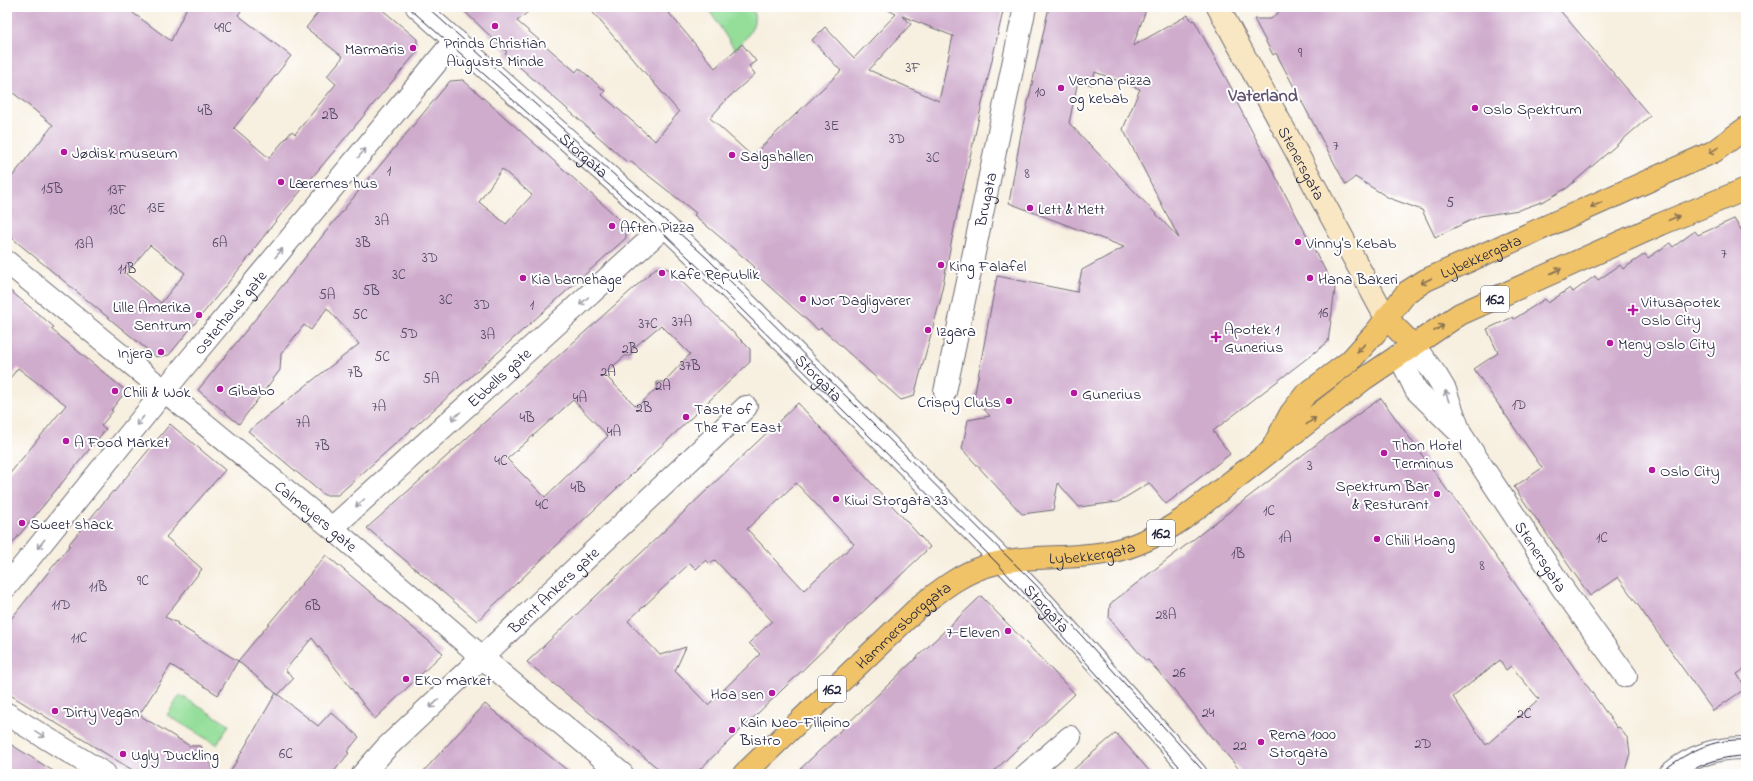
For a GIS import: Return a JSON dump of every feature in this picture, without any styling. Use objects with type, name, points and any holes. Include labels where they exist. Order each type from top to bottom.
[{"type":"highway","name":"Lybekkergata","points":[[1269,453],[1291,414],[1305,395],[1350,361],[1407,292],[1426,280],[1712,152],[1746,128]]},
{"type":"highway","name":"Lybekkergata","points":[[1004,562],[1109,552],[1144,541],[1168,529],[1184,519],[1364,379],[1460,314],[1661,224],[1746,189]]},
{"type":"highway","points":[[1386,318],[1392,337],[1406,350]]},
{"type":"highway","name":"Hammersborggata","points":[[744,774],[921,605],[948,584],[962,576],[983,567],[1004,562]]},
{"type":"street","name":"Storgata","points":[[418,7],[665,226],[748,306],[1004,562],[1051,612],[1196,774]]},
{"type":"street","name":"Brugata","points":[[945,392],[1024,7]]},
{"type":"street","name":"Stenersgata","points":[[1218,7],[1386,318]]},
{"type":"street","name":"Osterhaus’ gate","points":[[7,586],[164,391],[455,40]]},
{"type":"street","name":"Ebbells gate","points":[[332,528],[665,226]]},
{"type":"street","name":"Calmeyers gate","points":[[7,262],[332,528],[482,658],[622,774]]},
{"type":"street","name":"Stenersgata","points":[[1406,350],[1416,390],[1460,433],[1563,589],[1626,676]]},
{"type":"street","name":"Bernt Ankers gate","points":[[363,774],[386,748],[746,407]]},
{"type":"street","points":[[7,714],[105,774]]},
{"type":"street","points":[[1027,774],[1070,737]]},
{"type":"street","points":[[1670,774],[1689,761],[1722,750],[1746,748]]},
{"type":"green space","points":[[707,7],[753,7],[754,20],[751,31],[735,50]]},
{"type":"green space","points":[[180,695],[229,725],[217,745],[167,715]]},
{"type":"building","points":[[7,7],[125,7],[171,41],[187,7],[244,7],[238,15],[291,56],[234,128],[269,158],[292,131],[295,134],[336,84],[327,76],[343,57],[306,28],[322,7],[379,7],[417,39],[417,52],[279,217],[253,250],[254,251],[169,355],[156,357],[7,234],[7,183],[53,125],[7,88]],"holes":[[[150,245],[185,273],[161,303],[126,274]]]},
{"type":"building","points":[[460,7],[534,7],[517,21],[576,72],[579,68],[605,91],[602,95],[655,141],[679,112],[588,7],[664,7],[715,68],[742,44],[756,61],[749,66],[755,74],[728,98],[710,118],[752,156],[841,71],[812,40],[825,27],[854,58],[896,14],[882,7],[1004,7],[957,214],[942,294],[914,396],[901,400],[821,328],[818,330],[751,270],[755,267],[694,215],[696,213],[630,161],[628,163],[505,54],[507,52]],"holes":[[[902,16],[953,36],[939,101],[869,70],[911,24]]]},
{"type":"building","points":[[1049,7],[1147,7],[1133,46],[1188,15],[1192,21],[1194,20],[1238,100],[1236,101],[1335,289],[1328,342],[1213,431],[1230,454],[1166,504],[1149,483],[1118,502],[1079,507],[1058,483],[1053,510],[1022,514],[962,449],[968,420],[990,416],[974,398],[997,276],[1077,292],[1082,270],[1124,247],[1009,203],[1021,134]],"holes":[[[1095,72],[1140,89],[1123,129],[1179,238],[1069,123],[1078,81],[1092,85]]]},
{"type":"building","name":"Oslo Spektrum","points":[[1284,7],[1557,7],[1650,116],[1567,188],[1544,201],[1519,210],[1480,216],[1435,237],[1422,210],[1389,198],[1355,177],[1346,185],[1276,53],[1273,55],[1254,19],[1271,19]]},
{"type":"building","points":[[463,80],[626,225],[626,238],[338,495],[324,495],[248,431],[359,344],[327,308],[311,330],[304,325],[281,354],[280,370],[239,424],[198,390],[362,187],[450,81]],"holes":[[[502,169],[532,195],[506,224],[479,202]]]},
{"type":"building","name":"Oslo City","points":[[1734,219],[1746,237],[1746,668],[1737,674],[1746,688],[1713,711],[1618,577],[1590,596],[1514,487],[1542,468],[1474,369],[1498,353],[1487,329],[1513,317],[1514,319],[1545,299],[1548,303],[1570,288],[1573,292],[1595,276],[1598,280],[1620,265],[1623,269],[1645,254],[1648,258],[1670,243],[1673,247],[1695,231],[1698,235]]},
{"type":"building","points":[[656,268],[669,269],[750,349],[750,362],[477,621],[367,528]],"holes":[[[661,325],[690,354],[664,382],[657,382],[657,388],[637,407],[604,374],[625,356],[631,356],[631,350]],[[573,400],[608,436],[545,497],[507,459]]]},
{"type":"building","points":[[7,288],[54,327],[51,329],[126,391],[101,426],[106,429],[7,550],[7,477],[66,405],[18,368],[7,382]]},
{"type":"building","points":[[1381,398],[1450,494],[1451,493],[1617,728],[1619,727],[1628,739],[1630,753],[1626,767],[1621,774],[1243,774],[1212,738],[1182,699],[1148,660],[1146,661],[1109,618],[1110,604],[1322,440]],"holes":[[[1500,660],[1506,670],[1511,666],[1539,699],[1486,745],[1453,697]]]},
{"type":"building","points":[[798,403],[930,547],[695,774],[665,774],[527,662]],"holes":[[[796,483],[854,544],[804,590],[747,529]],[[706,560],[710,564],[715,560],[772,621],[749,643],[760,654],[708,705],[675,671],[686,647],[660,655],[628,621],[690,563],[696,569]]]},
{"type":"building","points":[[170,424],[225,470],[166,537],[202,569],[165,617],[178,623],[177,624],[238,661],[218,695],[171,665],[139,715],[190,746],[201,746],[216,774],[139,774],[7,693],[7,624],[70,545],[69,544]]},
{"type":"building","points":[[326,555],[443,653],[375,719],[312,638],[285,670],[294,678],[278,695],[238,661]]},
{"type":"building","points":[[981,596],[1075,694],[991,774],[795,774]]},
{"type":"building","points":[[276,693],[318,726],[331,712],[359,737],[347,752],[349,753],[332,774],[229,774]]},
{"type":"building","points":[[485,704],[572,774],[421,774]]},
{"type":"building","points":[[1116,733],[1152,774],[1068,774]]},
{"type":"building","points":[[7,742],[58,774],[7,774]]},
{"type":"tram line","points":[[408,7],[661,231],[718,286],[997,563],[1186,774]]},
{"type":"tram line","points":[[427,7],[707,258],[1037,586],[1206,774]]},
{"type":"tram line","points":[[1659,774],[1689,753],[1710,744],[1734,740],[1746,740]]},
{"type":"tram line","points":[[1686,774],[1715,760],[1746,756]]},
{"type":"place","name":"Prinds Christian Augusts Minde","points":[[495,26]]},
{"type":"place","name":"Marmaris","points":[[413,48]]},
{"type":"place","name":"Verona pizza og kebab","points":[[1061,88]]},
{"type":"place","name":"Oslo Spektrum","points":[[1475,108]]},
{"type":"place","name":"Jødisk museum","points":[[64,152]]},
{"type":"place","name":"Salgshallen","points":[[732,155]]},
{"type":"place","name":"Lærernes hus","points":[[281,182]]},
{"type":"place","name":"Lett & Mett","points":[[1030,208]]},
{"type":"place","name":"Aften Pizza","points":[[612,226]]},
{"type":"place","name":"Vinny's Kebab","points":[[1298,242]]},
{"type":"place","name":"King Falafel","points":[[941,265]]},
{"type":"place","name":"Kafe Republik","points":[[662,273]]},
{"type":"place","name":"Kia barnehage","points":[[523,278]]},
{"type":"place","name":"Hana Bakeri","points":[[1310,278]]},
{"type":"place","name":"Nor Dagligvarer","points":[[803,299]]},
{"type":"place","name":"Vitusapotek Oslo City","points":[[1633,310]]},
{"type":"place","name":"Lille Amerika Sentrum","points":[[199,315]]},
{"type":"place","name":"Izgara","points":[[928,330]]},
{"type":"place","name":"Apotek 1 Gunerius","points":[[1216,337]]},
{"type":"place","name":"Meny Oslo City","points":[[1610,343]]},
{"type":"place","name":"Injera","points":[[161,352]]},
{"type":"place","name":"Gibabo","points":[[220,389]]},
{"type":"place","name":"Chili & Wok","points":[[115,391]]},
{"type":"place","name":"Gunerius","points":[[1074,393]]},
{"type":"place","name":"Crispy Clubs","points":[[1009,401]]},
{"type":"place","name":"Taste of The Far East","points":[[686,417]]},
{"type":"place","name":"A Food Market","points":[[66,441]]},
{"type":"place","name":"Thon Hotel Terminus","points":[[1384,453]]},
{"type":"place","name":"Oslo City","points":[[1652,470]]},
{"type":"place","name":"Spektrum Bar & Resturant","points":[[1437,494]]},
{"type":"place","name":"Kiwi Storgata 33","points":[[836,499]]},
{"type":"place","name":"Sweet shack","points":[[22,523]]},
{"type":"place","name":"Chili Hoang","points":[[1377,539]]},
{"type":"place","name":"7-Eleven","points":[[1008,631]]},
{"type":"place","name":"EKO market","points":[[406,679]]},
{"type":"place","name":"Hoa sen","points":[[772,693]]},
{"type":"place","name":"Dirty Vegan","points":[[55,711]]},
{"type":"place","name":"Kain Neo-Filipino Bistro","points":[[732,730]]},
{"type":"place","name":"Rema 1000 Storgata","points":[[1261,742]]},
{"type":"place","name":"Ugly Duckling","points":[[123,754]]},
{"type":"district","name":"Vaterland","points":[[1263,95]]}]
